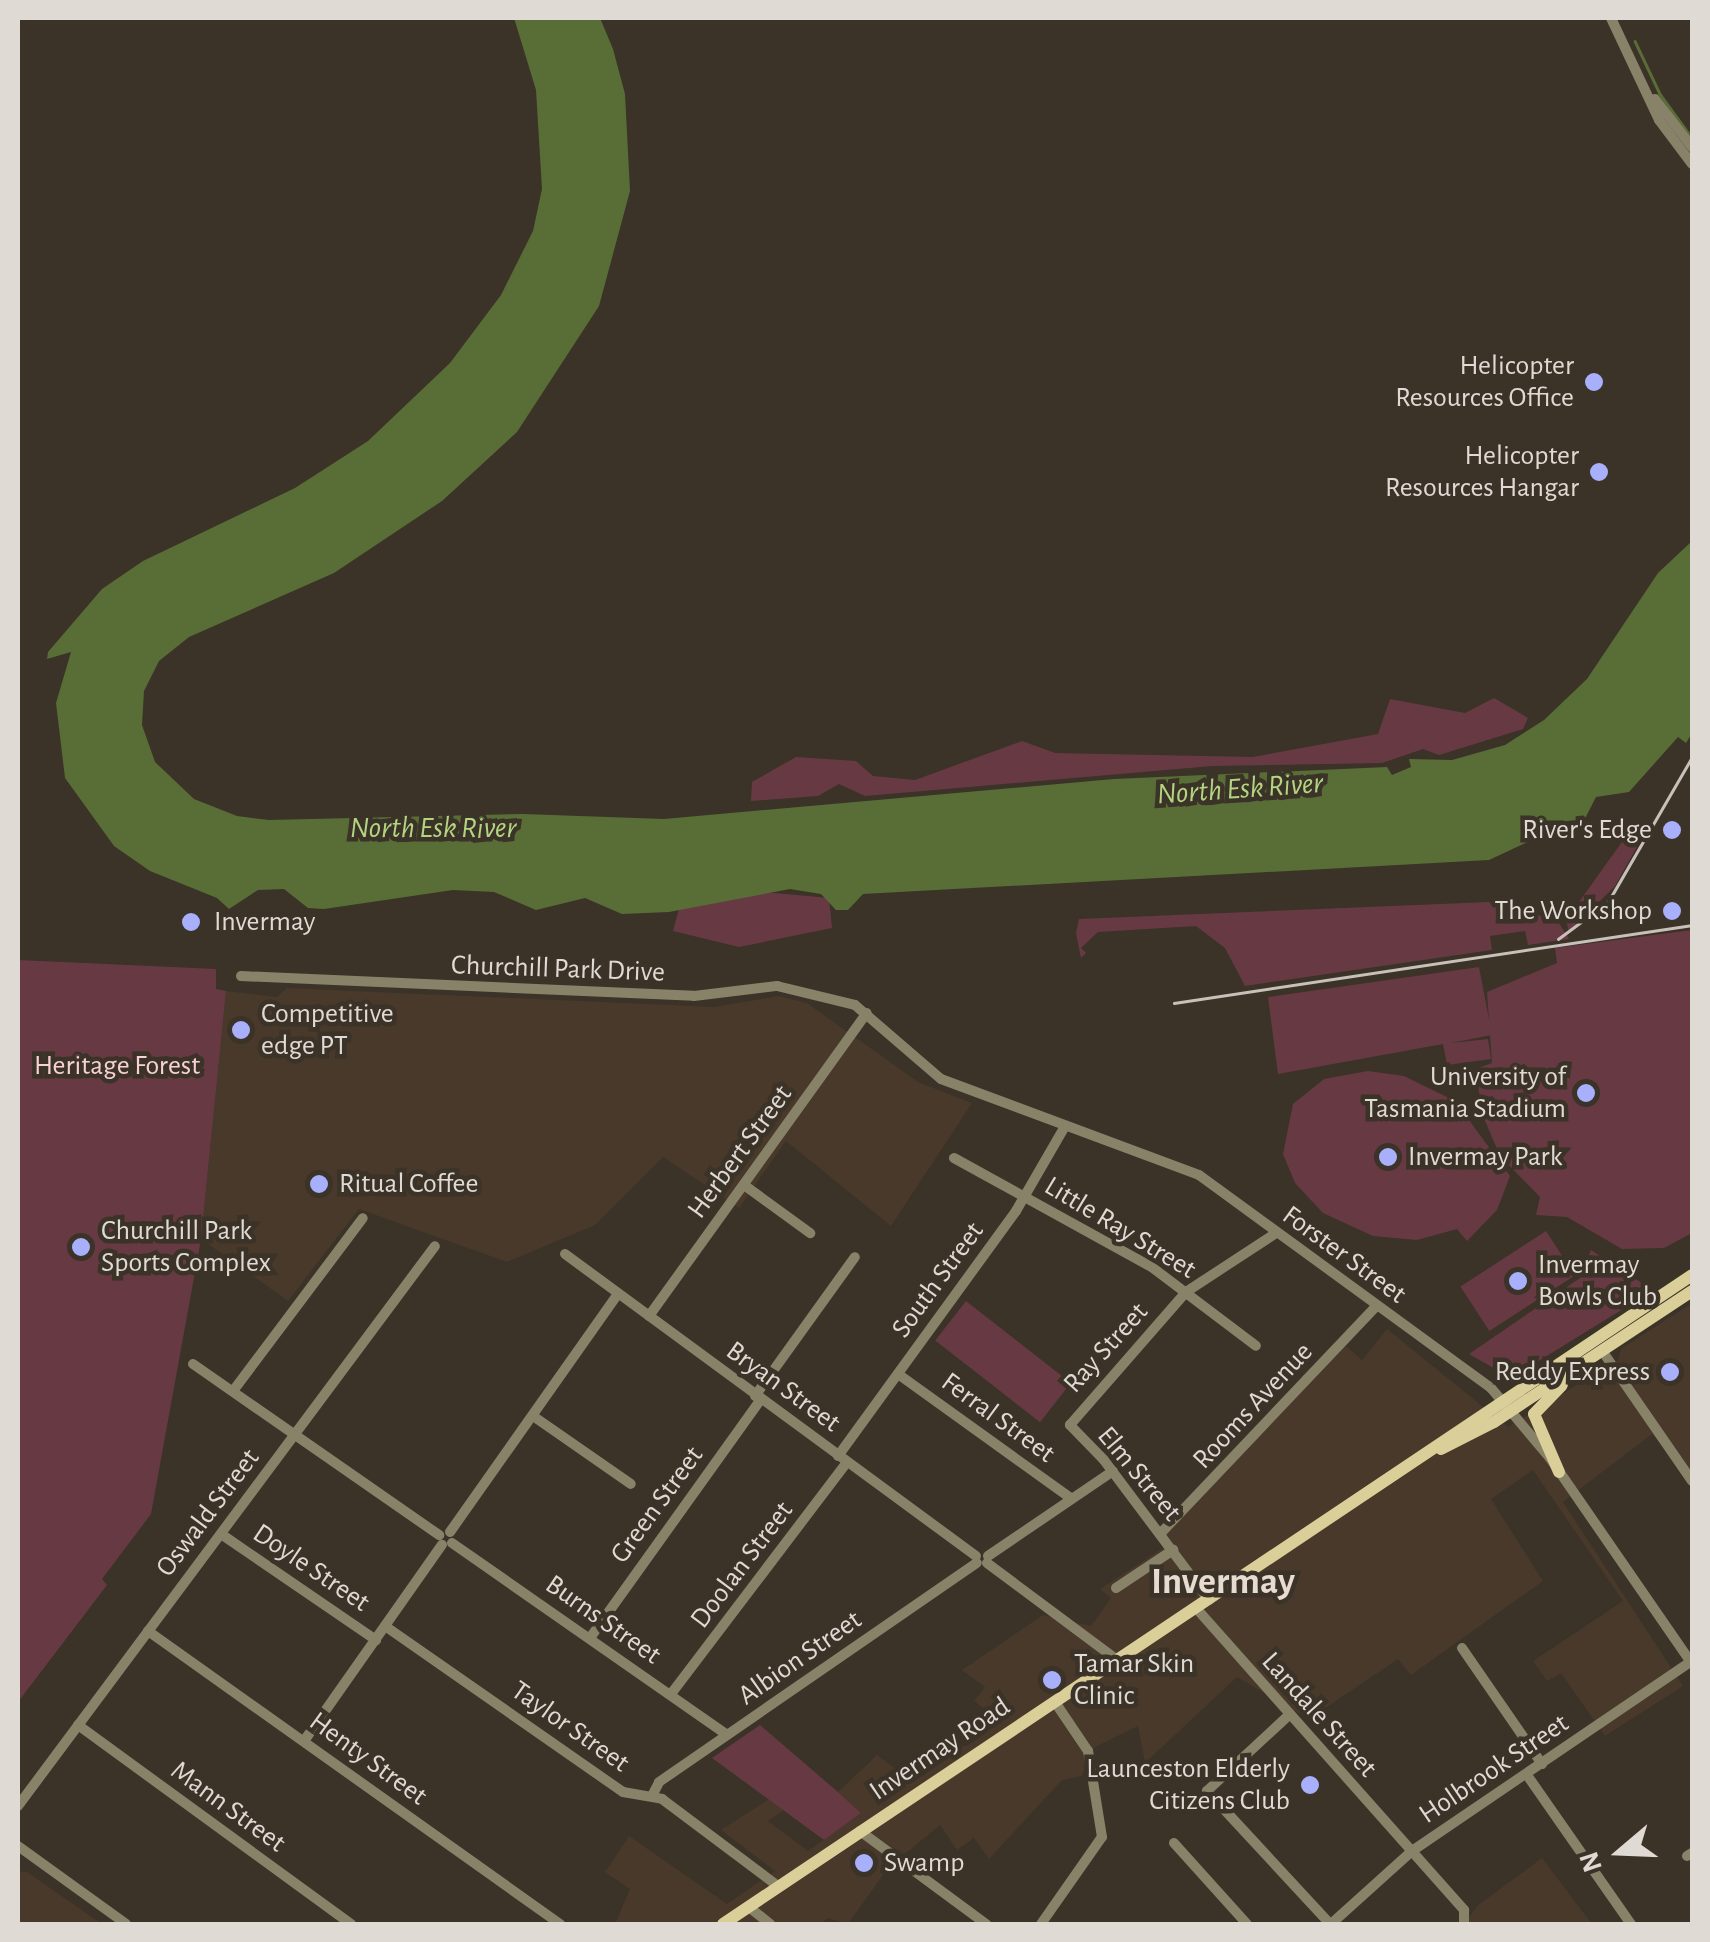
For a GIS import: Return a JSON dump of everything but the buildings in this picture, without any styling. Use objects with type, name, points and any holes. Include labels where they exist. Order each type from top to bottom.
[{"type":"main road","name":"Invermay Road","points":[[723,1924],[1436,1451],[1692,1275]]},
{"type":"main road","name":"Invermay Road","points":[[1506,1404],[1599,1354],[1692,1291]]},
{"type":"main road","points":[[1560,1472],[1537,1430],[1535,1408],[1599,1354]]},
{"type":"street","points":[[1611,18],[1636,75],[1692,164]]},
{"type":"street","points":[[1636,75],[1692,149]]},
{"type":"street","name":"Churchill Park Drive","points":[[241,976],[694,996],[777,986],[867,1013]]},
{"type":"street","name":"Forster Street","points":[[867,1013],[941,1078],[1190,1170],[1506,1404],[1560,1472],[1692,1662]]},
{"type":"street","name":"Herbert Street","points":[[649,1316],[867,1013]]},
{"type":"street","name":"South Street","points":[[843,1459],[898,1374],[1025,1197],[1065,1126]]},
{"type":"street","name":"Little Ray Street","points":[[954,1158],[1186,1292],[1256,1346]]},
{"type":"street","points":[[744,1186],[810,1232]]},
{"type":"street","points":[[233,1392],[363,1218]]},
{"type":"street","name":"Ray Street","points":[[1070,1426],[1186,1292],[1276,1232]]},
{"type":"street","name":"Oswald Street","points":[[18,1806],[435,1246]]},
{"type":"street","name":"Bryan Street","points":[[564,1254],[1117,1660]]},
{"type":"street","name":"Green Street","points":[[590,1638],[855,1258]]},
{"type":"street","points":[[304,1741],[618,1294]]},
{"type":"street","name":"Rooms Avenue","points":[[1160,1534],[1376,1306]]},
{"type":"street","points":[[1599,1354],[1692,1482]]},
{"type":"street","name":"Burns Street","points":[[192,1364],[727,1735]]},
{"type":"street","name":"Ferral Street","points":[[898,1374],[1072,1499]]},
{"type":"street","points":[[533,1416],[631,1484]]},
{"type":"street","name":"Elm Street","points":[[1070,1426],[1112,1471],[1172,1550],[1202,1604]]},
{"type":"street","name":"Doolan Street","points":[[671,1694],[843,1459]]},
{"type":"street","name":"Albion Street","points":[[653,1794],[659,1782],[1112,1471]]},
{"type":"street","name":"Doyle Street","points":[[221,1534],[376,1640]]},
{"type":"street","points":[[1116,1588],[1172,1550]]},
{"type":"street","name":"Landale Street","points":[[1202,1604],[1289,1715],[1464,1910],[1464,1924]]},
{"type":"street","name":"Taylor Street","points":[[386,1626],[623,1792],[653,1794],[778,1887]]},
{"type":"street","name":"Henty Street","points":[[148,1631],[560,1924]]},
{"type":"street","points":[[1462,1648],[1542,1764]]},
{"type":"street","name":"Holbrook Street","points":[[1330,1924],[1412,1851],[1692,1662]]},
{"type":"street","points":[[1042,1924],[1102,1837],[1088,1752],[1055,1702]]},
{"type":"street","points":[[1289,1715],[1207,1792],[1330,1924]]},
{"type":"street","name":"Mann Street","points":[[78,1725],[351,1924]]},
{"type":"street","points":[[1527,1775],[1630,1924]]},
{"type":"street","points":[[860,1831],[986,1924]]},
{"type":"street","points":[[1174,1843],[1246,1924]]},
{"type":"street","points":[[18,1846],[126,1924]]},
{"type":"street","points":[[749,1907],[770,1924]]},
{"type":"shaded area","points":[[287,988],[714,1007],[778,996],[807,1003],[918,1082],[972,1103],[891,1226],[786,1141],[739,1208],[663,1157],[595,1225],[507,1262],[359,1209],[288,1301],[201,1239],[226,991],[277,997]]},
{"type":"shaded area","points":[[1692,1303],[1692,1480],[1652,1434],[1563,1502],[1683,1686],[1605,1736],[1561,1673],[1547,1681],[1533,1661],[1623,1601],[1533,1470],[1491,1499],[1543,1581],[1411,1675],[1398,1659],[1309,1719],[1237,1677],[1145,1763],[1138,1726],[1095,1747],[1082,1776],[1062,1780],[989,1859],[974,1838],[957,1850],[940,1825],[888,1868],[848,1924],[827,1918],[822,1924],[615,1924],[630,1889],[605,1872],[629,1836],[727,1904],[775,1871],[721,1830],[769,1799],[784,1810],[768,1821],[808,1851],[861,1813],[838,1792],[877,1755],[912,1781],[1001,1721],[974,1701],[985,1687],[962,1670],[1043,1615],[1091,1626],[1111,1598],[1100,1589],[1163,1548],[1163,1525],[1332,1347],[1346,1346],[1362,1360],[1387,1329],[1508,1427],[1618,1360],[1621,1349]]},
{"type":"shaded area","points":[[1542,1858],[1592,1924],[1464,1924],[1477,1906]]},
{"type":"shaded area","points":[[18,1871],[27,1872],[102,1924],[18,1924]]},
{"type":"green space","points":[[1494,698],[1528,718],[1523,729],[1439,755],[1423,749],[1382,763],[1212,766],[865,796],[839,784],[818,796],[751,801],[752,782],[796,757],[856,761],[873,776],[915,780],[1022,741],[1055,753],[1253,757],[1378,734],[1390,699],[1465,713]]},
{"type":"green space","points":[[1632,828],[1643,836],[1615,886],[1569,932],[1566,920]]},
{"type":"green space","points":[[764,892],[829,898],[832,928],[739,947],[673,931],[680,905]]},
{"type":"green space","points":[[1489,902],[1557,920],[1569,939],[1528,945],[1525,931],[1490,936],[1492,950],[1245,986],[1225,948],[1196,926],[1098,932],[1081,948],[1086,953],[1081,958],[1076,933],[1079,919]]},
{"type":"green space","name":"University of Tasmania Stadium","points":[[1692,930],[1692,1233],[1664,1248],[1622,1249],[1567,1217],[1536,1215],[1540,1197],[1500,1156],[1483,1116],[1475,1069],[1492,1063],[1487,992],[1557,963],[1555,948]]},
{"type":"green space","name":"Heritage Forest","points":[[18,960],[216,969],[216,989],[226,991],[201,1239],[151,1514],[102,1579],[107,1585],[18,1702]]},
{"type":"green space","points":[[1479,967],[1492,1035],[1451,1043],[1488,1039],[1491,1059],[1447,1065],[1443,1044],[1278,1074],[1268,997]]},
{"type":"green space","name":"Invermay Park","points":[[1368,1071],[1404,1076],[1455,1101],[1510,1176],[1497,1210],[1467,1241],[1457,1229],[1417,1240],[1373,1236],[1323,1213],[1295,1183],[1283,1154],[1293,1104],[1324,1079]]},
{"type":"green space","name":"Invermay Bowls Club","points":[[1546,1231],[1575,1275],[1489,1331],[1460,1287]]},
{"type":"green space","points":[[1591,1250],[1645,1285],[1644,1296],[1511,1378],[1469,1354],[1580,1278]]},
{"type":"green space","points":[[966,1301],[1071,1383],[1040,1422],[935,1340]]},
{"type":"green space","points":[[760,1725],[861,1813],[824,1840],[712,1758]]},
{"type":"water","name":"North Esk River","points":[[514,18],[600,18],[613,49],[625,94],[630,191],[599,306],[517,432],[442,501],[334,573],[189,637],[159,661],[144,691],[142,725],[155,762],[194,799],[237,816],[269,820],[523,814],[664,819],[1114,779],[1387,767],[1392,775],[1411,767],[1409,759],[1452,760],[1505,745],[1544,720],[1587,679],[1658,573],[1692,541],[1692,733],[1686,743],[1678,737],[1629,792],[1596,797],[1574,840],[1549,832],[1489,860],[863,894],[848,910],[836,910],[821,894],[790,889],[669,912],[622,914],[585,898],[536,910],[494,892],[453,890],[324,909],[308,908],[284,889],[258,890],[229,909],[217,898],[150,871],[114,846],[65,778],[56,703],[71,652],[47,659],[48,652],[102,589],[143,561],[295,488],[368,441],[450,363],[501,295],[533,231],[542,189],[536,90]]},
{"type":"waterway","points":[[1635,41],[1660,94],[1692,138]]},
{"type":"tram line","points":[[1558,939],[1608,902],[1692,757]]},
{"type":"tram line","points":[[1174,1003],[1692,925]]},
{"type":"place","name":"Helicopter Resources Office","points":[[1594,382]]},
{"type":"place","name":"Helicopter Resources Hangar","points":[[1599,472]]},
{"type":"place","name":"River's Edge","points":[[1672,830]]},
{"type":"place","name":"The Workshop","points":[[1672,911]]},
{"type":"place","name":"Invermay","points":[[191,922]]},
{"type":"place","name":"Competitive edge PT","points":[[241,1030]]},
{"type":"place","name":"University of Tasmania Stadium","points":[[1586,1093]]},
{"type":"place","name":"Invermay Park","points":[[1388,1157]]},
{"type":"place","name":"Ritual Coffee","points":[[319,1184]]},
{"type":"place","name":"Churchill Park Sports Complex","points":[[81,1247]]},
{"type":"place","name":"Invermay Bowls Club","points":[[1518,1281]]},
{"type":"place","name":"Reddy Express","points":[[1670,1372]]},
{"type":"place","name":"Tamar Skin Clinic","points":[[1052,1680]]},
{"type":"place","name":"Launceston Elderly Citizens Club","points":[[1310,1785]]},
{"type":"place","name":"Swamp","points":[[864,1863]]},
{"type":"district","name":"Invermay","points":[[1223,1583]]}]
